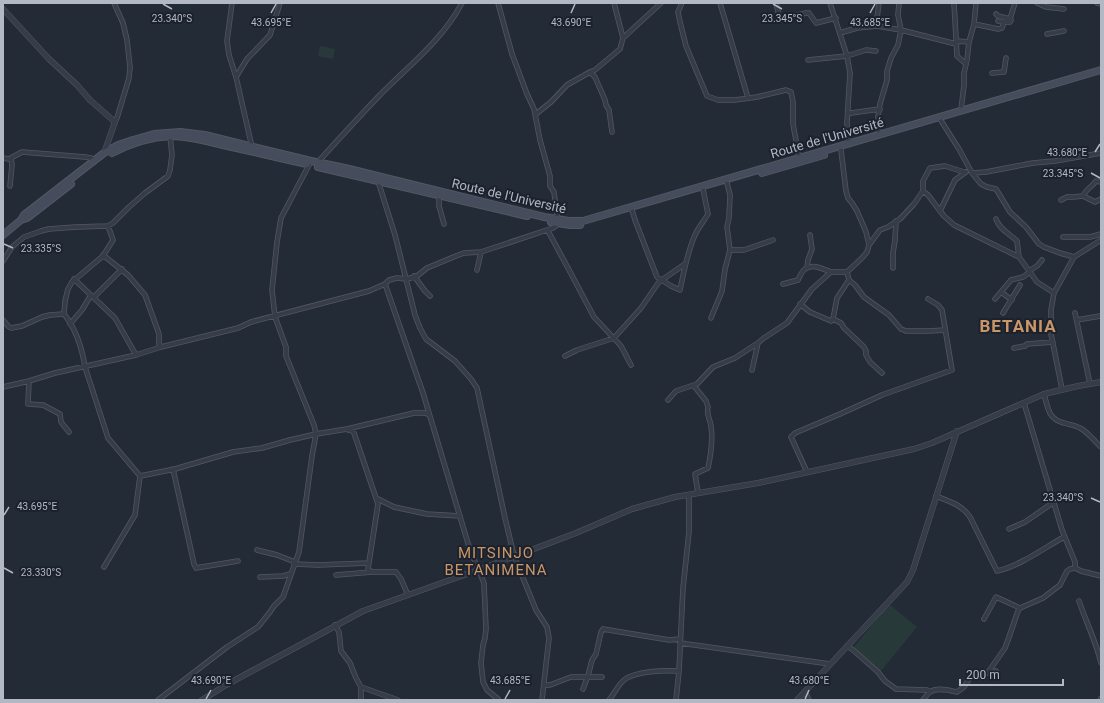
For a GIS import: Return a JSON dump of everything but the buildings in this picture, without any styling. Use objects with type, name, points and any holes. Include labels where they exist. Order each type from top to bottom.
[{"type":"main road","name":"Route de l'Université","points":[[558,222],[583,221],[1101,70]]},
{"type":"main road","name":"Route de l'Université","points":[[3,235],[21,220],[24,215],[104,153],[118,145],[154,134],[180,132],[205,135],[344,168],[570,225],[583,225],[1101,73]]},
{"type":"main road","name":"Route de l'Université","points":[[21,220],[27,218],[105,157],[135,144],[170,136],[204,140],[439,196],[524,214]]},
{"type":"street","points":[[104,153],[117,118],[129,78],[130,67],[127,40],[123,23],[114,3]]},
{"type":"street","points":[[232,3],[227,41],[229,55],[236,77],[252,147]]},
{"type":"street","points":[[236,77],[247,59],[270,35],[280,3]]},
{"type":"street","points":[[317,162],[377,98],[442,35],[456,15],[462,3]]},
{"type":"street","points":[[3,387],[55,373],[136,355],[161,347],[238,328],[251,322],[362,294],[385,284],[389,280],[397,278],[407,279],[417,276],[427,268],[464,253],[481,252],[548,231],[553,228],[558,222],[554,192],[550,186],[550,176],[540,140],[536,114],[512,54],[498,3]]},
{"type":"street","points":[[536,114],[545,108],[567,86],[595,70],[620,49],[623,38],[614,3]]},
{"type":"street","points":[[623,38],[661,3]]},
{"type":"street","points":[[682,3],[678,12],[686,46],[707,96],[718,100],[735,100],[757,97],[786,90],[791,92],[793,102],[793,124],[799,157]]},
{"type":"street","points":[[720,3],[748,98]]},
{"type":"street","points":[[776,3],[780,20],[806,13],[809,13],[816,23],[836,18]]},
{"type":"street","points":[[830,3],[847,56],[850,73],[847,124],[850,144]]},
{"type":"street","points":[[877,26],[879,3]]},
{"type":"street","points":[[879,135],[878,126],[880,108],[887,80],[887,71],[891,58],[898,45],[901,30],[898,15],[899,3]]},
{"type":"street","points":[[954,3],[957,56],[966,64]]},
{"type":"street","points":[[961,110],[964,72],[969,42],[974,24],[976,3]]},
{"type":"street","points":[[998,21],[1010,22],[1015,3]]},
{"type":"street","points":[[1037,3],[1046,7],[1064,9]]},
{"type":"street","points":[[1097,3],[1101,4]]},
{"type":"street","points":[[3,9],[49,59],[77,85],[90,100],[115,122]]},
{"type":"street","points":[[996,14],[998,16],[1010,19]]},
{"type":"street","points":[[974,24],[998,29],[1002,28],[1004,22]]},
{"type":"street","points":[[840,33],[857,28],[877,26],[956,43],[969,42]]},
{"type":"street","points":[[1047,34],[1064,31]]},
{"type":"street","points":[[808,60],[847,56],[866,50],[876,51]]},
{"type":"street","points":[[992,74],[1004,72],[1006,58]]},
{"type":"street","points":[[590,72],[595,77],[609,110],[612,132]]},
{"type":"street","points":[[848,113],[880,108]]},
{"type":"street","points":[[940,119],[959,149],[971,172],[981,184],[996,189],[1010,212],[1026,227],[1039,244],[1060,254],[1074,257]]},
{"type":"street","points":[[3,261],[12,247],[24,237],[41,231],[49,229],[108,226],[113,223],[140,197],[168,176],[172,155],[170,136]]},
{"type":"street","points":[[841,150],[848,198],[857,211],[866,232],[869,245]]},
{"type":"street","points":[[3,158],[9,159],[22,152],[85,157],[95,160]]},
{"type":"street","points":[[783,284],[798,280],[804,270],[815,266],[831,272],[847,272],[867,252],[869,245],[877,232],[900,220],[914,204],[923,191],[923,181],[930,168],[945,166],[964,172],[971,172],[1056,161],[1101,153]]},
{"type":"street","points":[[10,186],[12,165],[11,158]]},
{"type":"street","points":[[158,700],[228,647],[258,627],[283,597],[299,552],[316,434],[314,424],[286,356],[286,347],[275,317],[272,290],[281,218],[309,165]]},
{"type":"street","points":[[940,211],[955,180],[964,172]]},
{"type":"street","points":[[378,181],[395,235],[415,315],[420,328],[426,339],[454,361],[471,379],[477,388],[514,556],[536,610],[547,627],[549,638],[542,700]]},
{"type":"street","points":[[1083,196],[1096,181],[1101,182]]},
{"type":"street","points":[[711,318],[722,291],[725,269],[730,250],[727,226],[729,218],[730,195],[727,183]]},
{"type":"street","points":[[632,210],[658,277],[680,290],[685,264],[694,237],[708,214],[703,189]]},
{"type":"street","points":[[923,191],[954,225],[1019,257]]},
{"type":"street","points":[[439,196],[439,206],[444,224]]},
{"type":"street","points":[[1061,200],[1067,197],[1083,196],[1095,202],[1101,199]]},
{"type":"street","points":[[996,219],[1000,227],[1017,241],[1019,257],[1029,272],[1037,282],[1054,293]]},
{"type":"street","points":[[893,268],[896,221]]},
{"type":"street","points":[[104,567],[135,515],[140,476],[108,438],[84,367],[84,357],[81,345],[64,314],[68,289],[74,279],[103,255],[114,240],[108,226]]},
{"type":"street","points":[[548,231],[591,313],[614,338],[631,365]]},
{"type":"street","points":[[1063,237],[1101,234]]},
{"type":"street","points":[[807,268],[812,249],[810,235]]},
{"type":"street","points":[[730,250],[744,250],[773,240]]},
{"type":"street","points":[[1062,389],[1051,334],[1051,310],[1054,293],[1074,257],[1101,240]]},
{"type":"street","points":[[477,270],[481,252]]},
{"type":"street","points":[[103,255],[122,269],[145,295],[159,334],[159,344],[161,347]]},
{"type":"street","points":[[995,299],[1011,280],[1023,277],[1042,260]]},
{"type":"street","points":[[565,356],[577,350],[614,338],[641,308],[656,286],[685,264]]},
{"type":"street","points":[[70,324],[92,296],[122,269]]},
{"type":"street","points":[[668,400],[676,391],[697,384],[713,367],[735,358],[787,323],[812,289],[831,272]]},
{"type":"street","points":[[847,272],[849,280],[864,297],[889,315],[901,329],[910,331],[945,330]]},
{"type":"street","points":[[414,276],[430,296]]},
{"type":"street","points":[[74,279],[115,318],[136,355]]},
{"type":"street","points":[[833,319],[837,298],[849,280]]},
{"type":"street","points":[[385,284],[423,393],[428,414],[470,550],[484,583],[486,638],[483,645],[481,664],[483,682],[487,690],[498,699]]},
{"type":"street","points":[[1003,313],[1020,285]]},
{"type":"street","points":[[1001,292],[1012,300]]},
{"type":"street","points":[[807,472],[791,437],[795,433],[882,396],[952,370],[942,310],[938,305],[928,299]]},
{"type":"street","points":[[800,304],[816,314],[832,321],[833,319],[841,324],[864,347],[870,362],[882,373]]},
{"type":"street","points":[[1075,313],[1090,384]]},
{"type":"street","points":[[3,320],[10,328],[22,326],[50,315],[64,314]]},
{"type":"street","points":[[1077,320],[1100,316]]},
{"type":"street","points":[[1014,348],[1027,344],[1053,342]]},
{"type":"street","points":[[752,370],[758,343]]},
{"type":"street","points":[[29,381],[28,404],[42,405],[60,414],[61,422],[69,432]]},
{"type":"street","points":[[202,700],[226,685],[363,611],[576,533],[632,509],[698,493],[758,483],[914,449],[932,443],[1044,394],[1101,382]]},
{"type":"street","points":[[694,386],[706,401],[711,429],[711,454],[708,468],[695,474],[698,493]]},
{"type":"street","points":[[1044,394],[1051,417],[1063,423],[1081,428],[1101,447]]},
{"type":"street","points":[[1024,402],[1064,537],[1075,568]]},
{"type":"street","points":[[140,476],[173,469],[232,452],[262,448],[316,434],[347,430],[414,413],[428,414]]},
{"type":"street","points":[[347,430],[351,430],[354,433],[378,504],[374,538],[368,569],[372,572]]},
{"type":"street","points":[[797,700],[907,582],[913,570],[957,431]]},
{"type":"street","points":[[173,469],[196,568],[238,561]]},
{"type":"street","points":[[676,700],[683,588],[689,532],[689,495]]},
{"type":"street","points":[[936,496],[960,506],[965,510],[997,571],[1032,556],[1064,537]]},
{"type":"street","points":[[376,498],[394,507],[427,514],[460,516]]},
{"type":"street","points":[[1010,529],[1025,522],[1054,502]]},
{"type":"street","points":[[258,550],[278,555],[295,563],[318,565],[369,563]]},
{"type":"street","points":[[986,673],[1005,648],[1020,608],[1043,598],[1060,585],[1067,571],[1070,569],[1075,568],[1101,576]]},
{"type":"street","points":[[336,574],[396,572],[402,579],[408,595]]},
{"type":"street","points":[[260,577],[283,576],[290,574]]},
{"type":"street","points":[[984,619],[996,597],[1020,608]]},
{"type":"street","points":[[1079,601],[1099,652],[1101,663]]},
{"type":"street","points":[[335,625],[339,632],[341,651],[350,663],[361,687],[361,700]]},
{"type":"street","points":[[583,689],[592,660],[596,654],[600,632],[603,629],[830,664]]},
{"type":"street","points":[[847,646],[878,672],[885,681],[896,689],[927,690],[930,692]]},
{"type":"street","points":[[609,700],[626,678],[655,671],[679,671]]},
{"type":"street","points":[[923,700],[930,692],[936,690],[944,689],[957,692],[964,687],[971,676],[996,671]]},
{"type":"street","points":[[544,685],[550,685],[571,677],[602,677]]},
{"type":"street","points":[[361,687],[398,700]]},
{"type":"street","points":[[805,691],[810,700]]},
{"type":"shaded area","points":[[320,46],[335,49],[333,59],[318,56]]},
{"type":"shaded area","points":[[889,604],[917,627],[881,671],[853,648]]},
{"type":"district","name":"BETANIA","points":[[1018,326]]},
{"type":"district","name":"MITSINJO BETANIMENA","points":[[496,562]]}]
